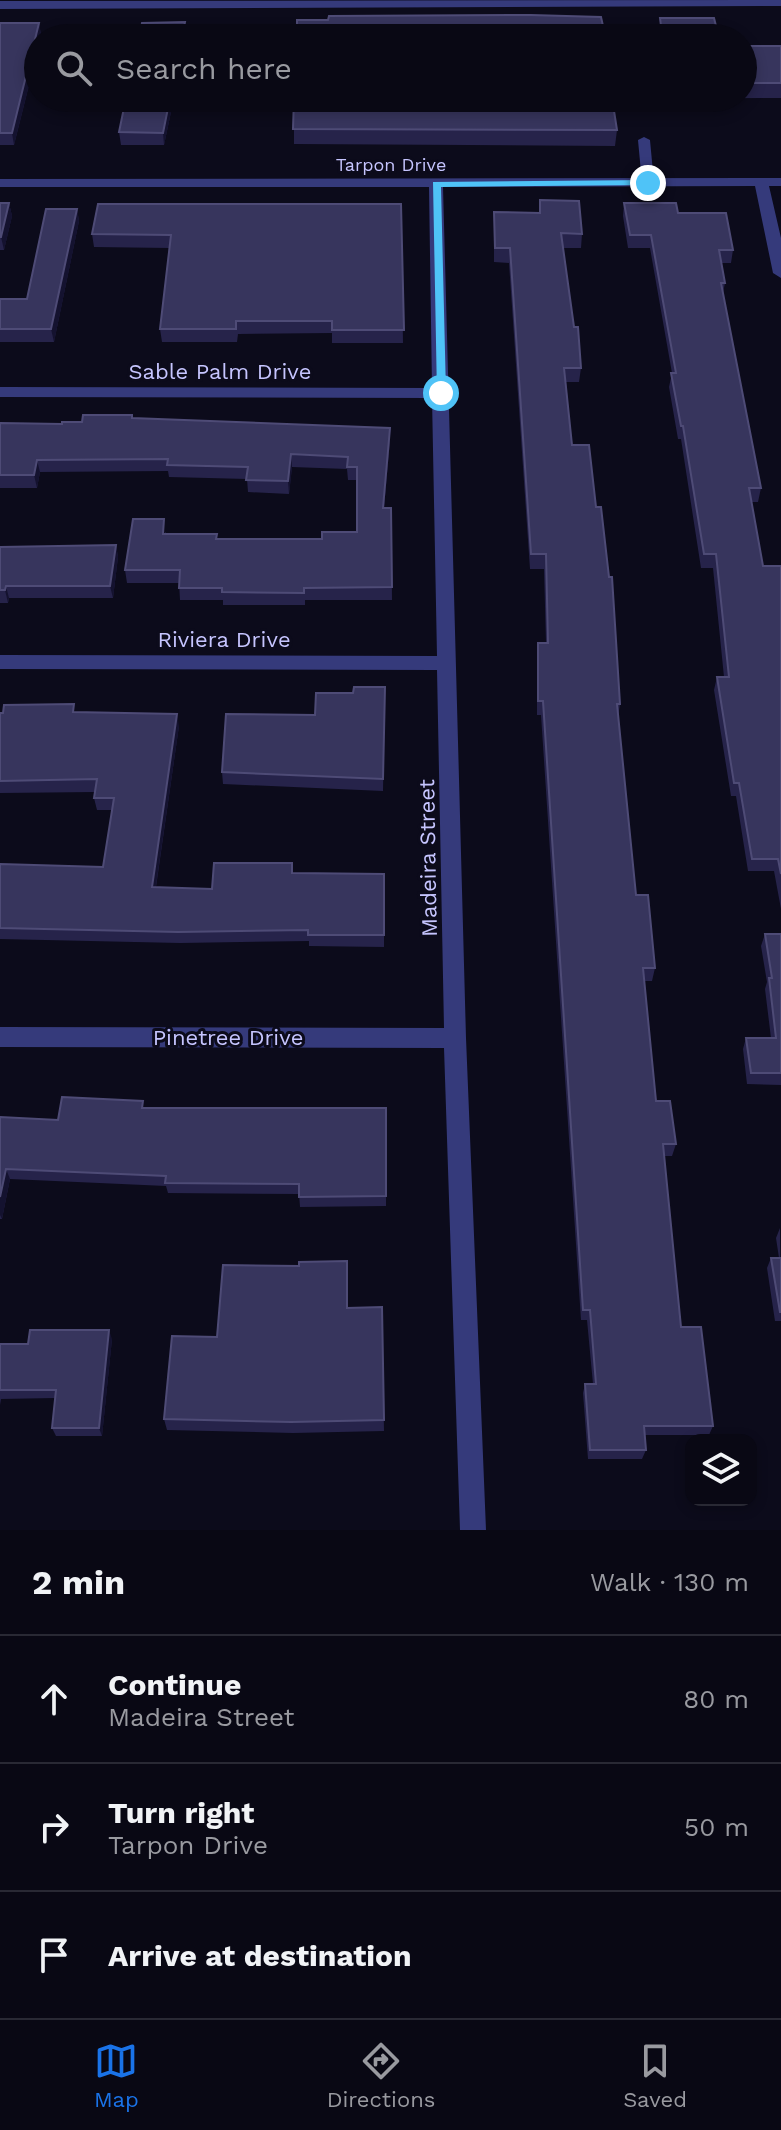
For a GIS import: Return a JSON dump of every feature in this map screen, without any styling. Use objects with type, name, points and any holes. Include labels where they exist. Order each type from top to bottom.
[{"type":"street","points":[[0,5],[781,2]]},
{"type":"street","points":[[761,182],[781,273]]},
{"type":"street","name":"Tarpon Drive","points":[[0,183],[781,182]]},
{"type":"street","name":"Madeira Street","points":[[436,184],[455,1038],[473,1530]]},
{"type":"street","name":"Sable Palm Drive","points":[[0,392],[441,393]]},
{"type":"street","name":"Riviera Drive","points":[[0,662],[449,663]]},
{"type":"street","name":"Pinetree Drive","points":[[0,1037],[455,1038]]},
{"type":"lane","points":[[644,140],[648,183]]},
{"type":"building","points":[[329,16],[601,17],[603,24],[297,24],[297,20],[328,20]]},
{"type":"building","points":[[660,18],[714,18],[716,24],[661,24]]},
{"type":"building","points":[[185,22],[185,24],[142,23]]},
{"type":"building","points":[[0,23],[39,23],[24,24],[24,84],[12,133],[0,133]]},
{"type":"building","points":[[757,46],[781,46],[781,83],[757,83]]},
{"type":"building","points":[[123,112],[167,112],[163,133],[119,132]]},
{"type":"building","points":[[294,112],[614,112],[617,130],[293,129]]},
{"type":"building","points":[[540,200],[579,201],[582,234],[561,233],[574,327],[578,327],[581,368],[564,368],[572,445],[589,445],[596,507],[601,507],[609,577],[612,577],[620,704],[617,704],[636,895],[648,895],[655,968],[643,968],[656,1101],[670,1101],[676,1144],[663,1144],[681,1327],[701,1327],[713,1426],[644,1426],[646,1450],[590,1450],[585,1384],[596,1384],[590,1310],[583,1310],[543,701],[538,701],[538,643],[548,643],[546,554],[531,554],[510,248],[495,248],[494,212],[540,213]]},
{"type":"building","points":[[0,203],[9,203],[1,237],[0,237]]},
{"type":"building","points":[[624,203],[676,203],[678,213],[726,213],[733,250],[719,250],[725,283],[721,283],[761,488],[749,488],[763,566],[781,566],[781,874],[778,859],[752,859],[739,783],[734,783],[717,677],[729,677],[716,554],[704,554],[671,373],[676,373],[651,235],[630,235]]},
{"type":"building","points":[[98,204],[401,204],[404,330],[332,330],[332,321],[236,321],[236,329],[160,329],[171,235],[92,234]]},
{"type":"building","points":[[46,209],[77,209],[51,329],[0,329],[0,299],[27,299]]},
{"type":"building","points":[[83,415],[390,428],[383,508],[391,508],[392,587],[304,588],[304,593],[222,592],[222,588],[179,588],[180,570],[125,570],[133,519],[164,519],[163,534],[217,534],[216,539],[322,539],[322,532],[357,532],[357,467],[347,467],[348,457],[291,454],[288,481],[246,480],[248,467],[167,465],[168,459],[37,460],[34,475],[0,475],[0,423],[62,424],[82,422]]},
{"type":"building","points":[[116,545],[110,586],[6,586],[5,590],[0,590],[0,547]]},
{"type":"building","points":[[354,687],[385,687],[383,779],[222,772],[226,714],[315,715],[316,693],[353,693]]},
{"type":"building","points":[[74,704],[73,712],[177,714],[152,887],[212,889],[214,863],[292,863],[292,873],[384,874],[384,935],[308,935],[308,930],[178,932],[0,928],[0,864],[103,867],[114,798],[94,798],[97,779],[0,781],[0,713],[3,713],[4,705]]},
{"type":"building","points":[[765,934],[781,934],[781,1073],[751,1073],[746,1038],[776,1038]]},
{"type":"building","points":[[62,1097],[143,1101],[142,1108],[386,1108],[386,1196],[299,1197],[299,1184],[165,1183],[166,1176],[6,1169],[0,1197],[0,1117],[58,1120]]},
{"type":"building","points":[[771,1258],[781,1258],[781,1312],[780,1312]]},
{"type":"building","points":[[347,1261],[347,1308],[382,1307],[384,1420],[291,1422],[164,1419],[172,1336],[217,1337],[223,1265],[299,1266],[299,1262]]},
{"type":"building","points":[[30,1330],[109,1330],[99,1428],[52,1428],[56,1390],[0,1390],[0,1344],[28,1344]]},
{"type":"route","points":[[441,393],[436,184],[648,183]]}]
